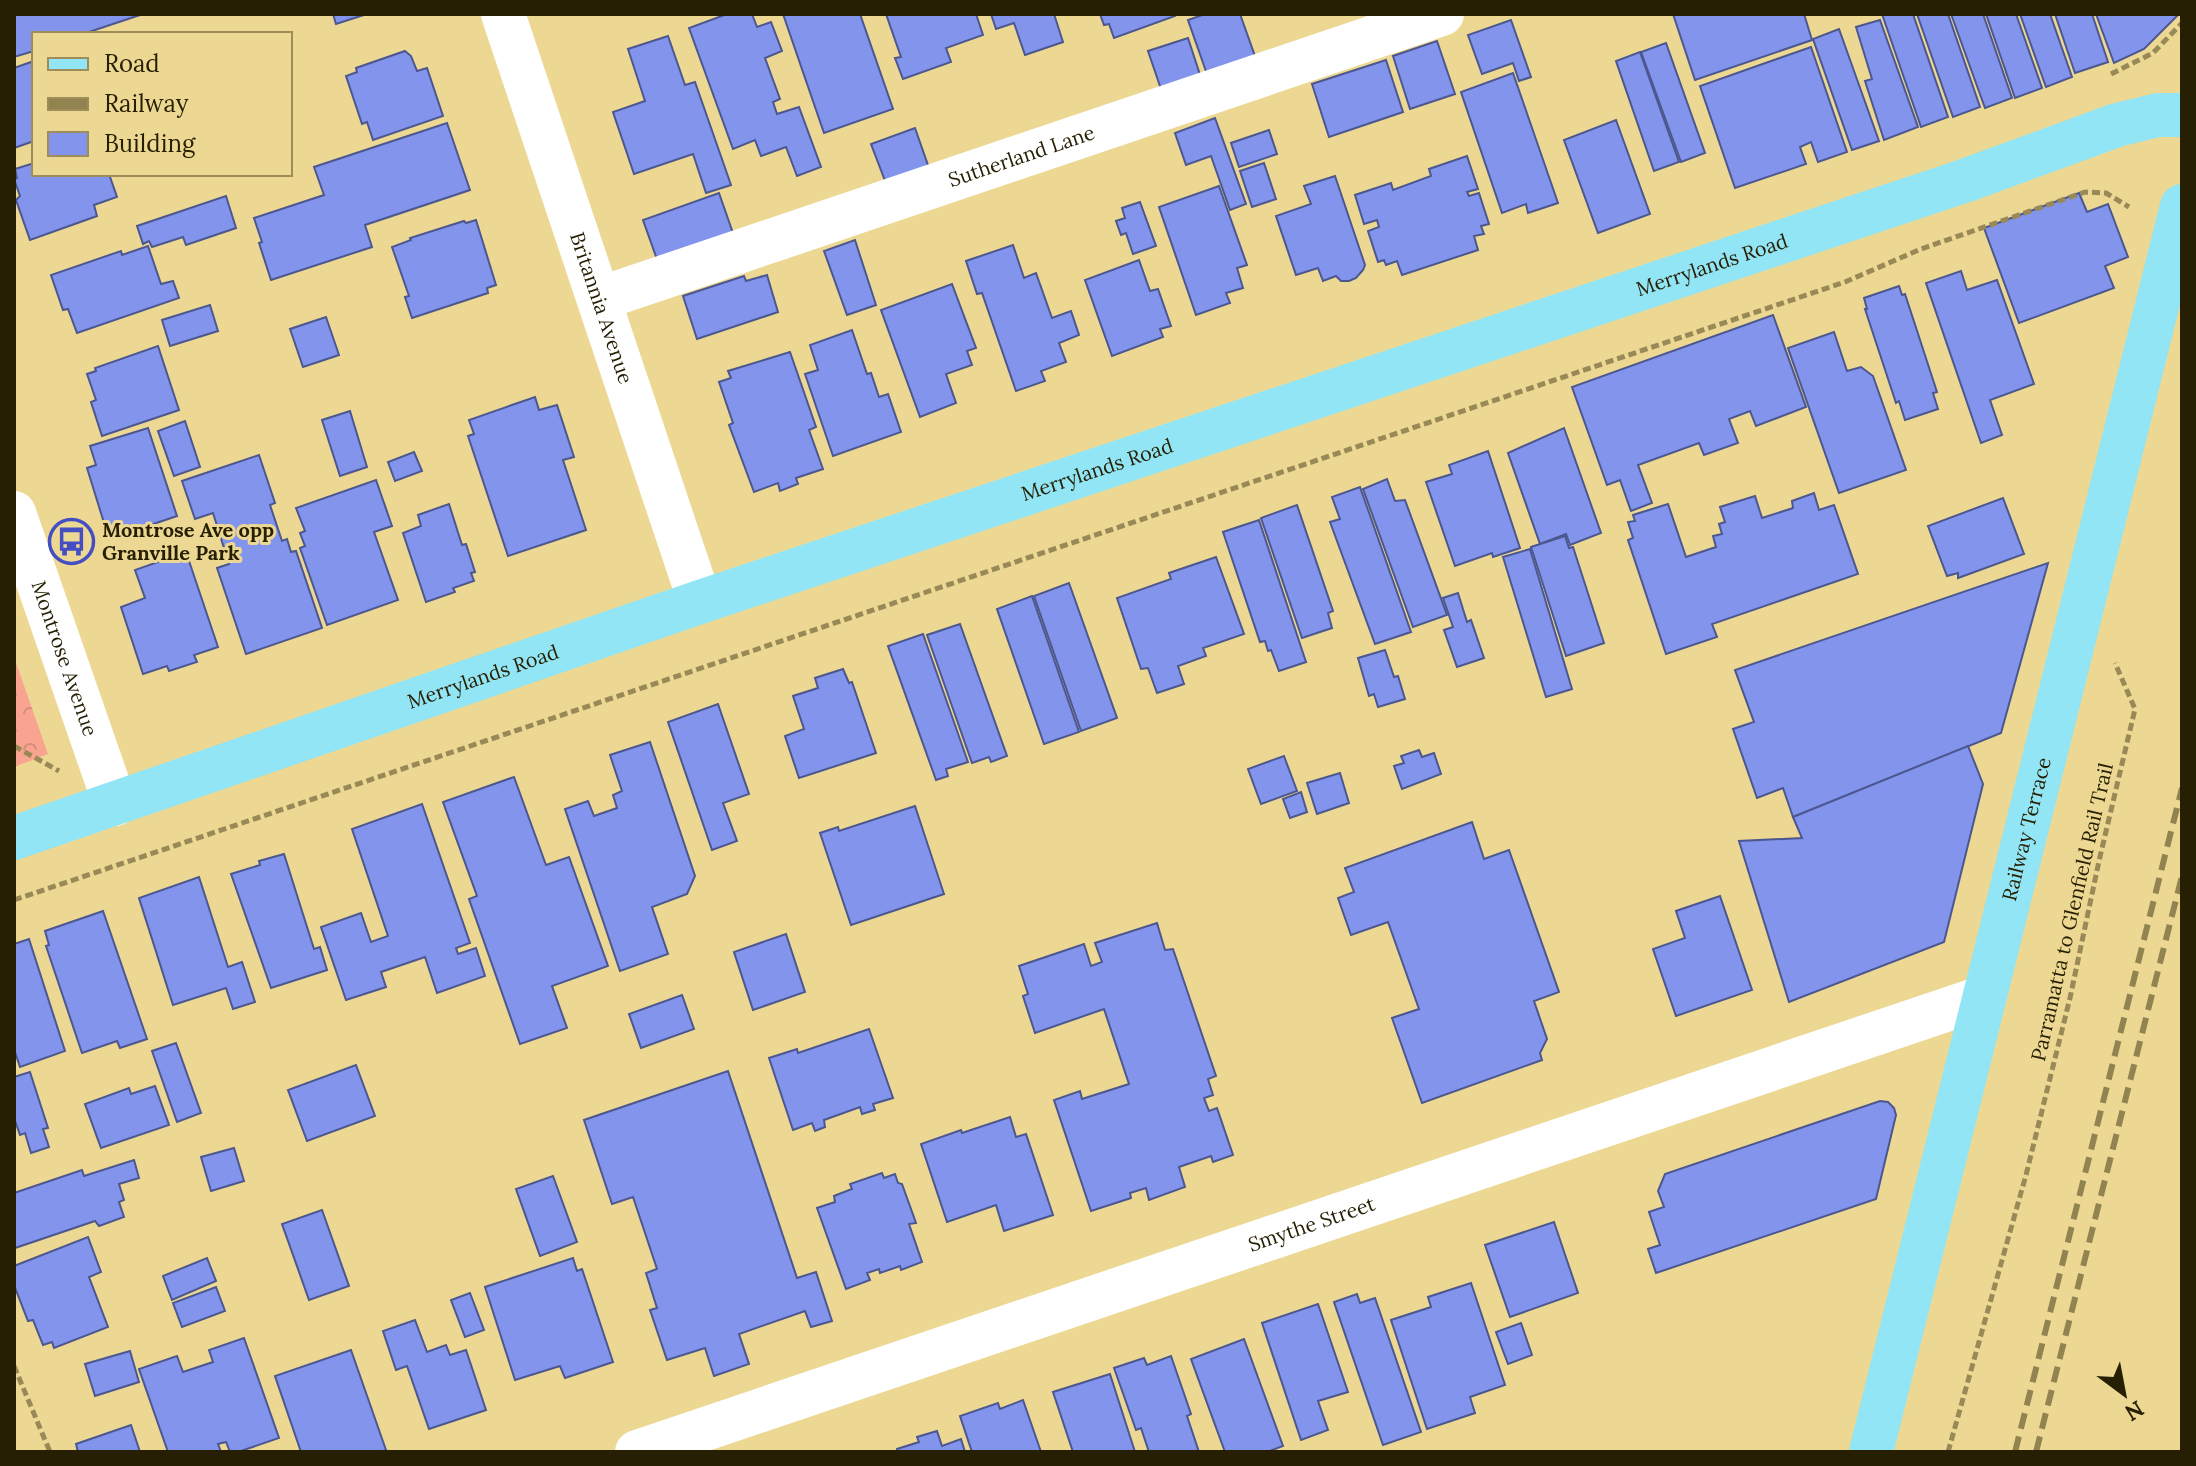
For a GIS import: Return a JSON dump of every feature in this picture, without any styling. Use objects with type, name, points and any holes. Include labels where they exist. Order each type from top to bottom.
[{"type":"main road","name":"Merrylands Road","points":[[14,838],[700,602],[1964,181],[2117,125],[2158,115],[2182,115]]},
{"type":"main road","name":"Railway Terrace","points":[[1871,1452],[2182,206]]},
{"type":"street","name":"Britannia Avenue","points":[[503,14],[700,602]]},
{"type":"street","name":"Sutherland Lane","points":[[599,299],[1442,14]]},
{"type":"street","name":"Montrose Avenue","points":[[14,513],[115,804]]},
{"type":"street","name":"Smythe Street","points":[[637,1452],[1984,997]]},
{"type":"path","points":[[2111,74],[2153,53],[2182,23]]},
{"type":"path","points":[[14,900],[1829,287],[1921,249],[2085,192],[2106,193],[2129,207]]},
{"type":"path","name":"Parramatta to Glenfield Rail Trail","points":[[1948,1452],[2030,1161],[2135,709],[2115,664],[2118,649]]},
{"type":"path","points":[[14,1366],[50,1452]]},
{"type":"green space","points":[[14,657],[48,754],[14,767]]},
{"type":"building","points":[[14,14],[143,14],[89,32],[32,32],[32,52],[14,57]]},
{"type":"building","points":[[333,14],[367,14],[336,24]]},
{"type":"building","points":[[727,14],[752,14],[757,27],[771,22],[782,51],[765,58],[780,99],[773,102],[777,114],[799,107],[821,167],[797,176],[786,147],[761,156],[755,140],[733,149],[689,28]]},
{"type":"building","points":[[783,14],[860,14],[893,109],[824,133]]},
{"type":"building","points":[[886,14],[976,14],[983,35],[946,48],[951,62],[903,79],[895,58],[901,57]]},
{"type":"building","points":[[991,14],[1054,14],[1063,42],[1025,55],[1014,23],[996,29]]},
{"type":"building","points":[[1100,14],[1175,16],[1114,38],[1109,24],[1104,25]]},
{"type":"building","points":[[1205,14],[1240,14],[1256,59],[1208,77],[1188,20]]},
{"type":"building","points":[[1673,14],[1804,14],[1812,40],[1695,80]]},
{"type":"building","points":[[1882,14],[1913,14],[1948,117],[1921,127]]},
{"type":"building","points":[[1917,14],[1948,14],[1980,107],[1953,117]]},
{"type":"building","points":[[1951,14],[1983,14],[2012,98],[1985,108]]},
{"type":"building","points":[[1986,14],[2016,14],[2042,88],[2015,98]]},
{"type":"building","points":[[2020,14],[2050,14],[2072,77],[2046,87]]},
{"type":"building","points":[[2055,14],[2092,14],[2108,62],[2075,73]]},
{"type":"building","points":[[2096,14],[2179,14],[2144,49],[2114,63]]},
{"type":"building","points":[[1511,20],[1531,77],[1519,81],[1513,63],[1482,74],[1468,35]]},
{"type":"building","points":[[1880,20],[1918,127],[1884,140],[1865,81],[1872,79],[1856,27]]},
{"type":"building","points":[[1839,29],[1879,141],[1852,150],[1813,39]]},
{"type":"building","points":[[668,36],[685,85],[695,82],[731,185],[706,193],[693,154],[634,174],[613,112],[645,101],[628,49]]},
{"type":"building","points":[[1188,38],[1202,81],[1163,95],[1148,51]]},
{"type":"building","points":[[1437,41],[1455,94],[1410,109],[1393,56]]},
{"type":"building","points":[[1666,43],[1705,153],[1681,162],[1641,52]]},
{"type":"building","points":[[1811,47],[1847,152],[1818,162],[1811,142],[1800,147],[1806,164],[1735,188],[1700,86]]},
{"type":"building","points":[[405,51],[411,56],[417,71],[427,68],[443,116],[373,140],[367,122],[362,124],[346,76],[357,72],[356,68]]},
{"type":"building","points":[[1640,52],[1679,162],[1654,171],[1616,61]]},
{"type":"building","points":[[1386,60],[1403,112],[1329,137],[1312,84]]},
{"type":"building","points":[[32,62],[32,142],[14,148],[14,68]]},
{"type":"building","points":[[1513,73],[1558,203],[1528,213],[1526,204],[1502,213],[1461,92]]},
{"type":"building","points":[[1215,118],[1246,204],[1230,210],[1211,156],[1186,165],[1175,133]]},
{"type":"building","points":[[1616,120],[1650,214],[1598,233],[1564,140]]},
{"type":"building","points":[[447,123],[470,190],[365,225],[372,247],[271,280],[254,218],[324,195],[314,167]]},
{"type":"building","points":[[915,128],[930,171],[887,186],[871,144]]},
{"type":"building","points":[[1269,130],[1277,154],[1239,167],[1231,143]]},
{"type":"building","points":[[1467,156],[1478,189],[1467,192],[1469,196],[1479,193],[1489,224],[1481,226],[1484,234],[1474,236],[1478,250],[1402,275],[1397,261],[1386,265],[1384,260],[1378,262],[1368,231],[1379,227],[1377,220],[1364,224],[1355,195],[1391,183],[1393,190],[1431,176],[1429,169]]},
{"type":"building","points":[[1264,163],[1276,199],[1252,207],[1240,171]]},
{"type":"building","points":[[32,164],[32,176],[110,176],[117,197],[94,205],[97,216],[30,240],[16,200],[20,196],[14,179],[17,178],[15,169]]},
{"type":"building","points":[[1335,176],[1365,265],[1356,278],[1349,281],[1341,281],[1336,276],[1323,281],[1318,268],[1296,275],[1276,216],[1311,204],[1304,186]]},
{"type":"building","points":[[1219,186],[1247,265],[1237,268],[1243,288],[1226,293],[1230,303],[1196,315],[1159,207]]},
{"type":"building","points":[[719,193],[735,239],[659,265],[643,220]]},
{"type":"building","points":[[2079,193],[2087,212],[2108,204],[2128,257],[2105,266],[2114,288],[2019,323],[1984,228]]},
{"type":"building","points":[[226,196],[236,228],[186,245],[183,237],[152,247],[149,241],[143,244],[137,226]]},
{"type":"building","points":[[1140,202],[1156,246],[1133,254],[1126,233],[1121,235],[1116,221],[1125,218],[1122,208]]},
{"type":"building","points":[[476,220],[496,285],[487,288],[488,293],[412,318],[405,297],[409,296],[392,247],[410,238]]},
{"type":"building","points":[[855,240],[876,305],[847,315],[824,251]]},
{"type":"building","points":[[1013,245],[1024,278],[1036,273],[1052,318],[1071,311],[1079,335],[1059,343],[1066,362],[1041,371],[1045,381],[1016,391],[982,293],[977,294],[966,261]]},
{"type":"building","points":[[148,246],[161,284],[173,281],[179,298],[77,333],[68,309],[63,310],[51,275],[121,251],[122,255]]},
{"type":"building","points":[[1139,260],[1150,291],[1158,289],[1171,326],[1160,329],[1163,337],[1112,356],[1085,280]]},
{"type":"building","points":[[1961,271],[1967,290],[1997,280],[2034,384],[1990,400],[2002,435],[1981,443],[1926,283]]},
{"type":"building","points":[[767,275],[778,312],[697,339],[683,296],[744,276],[746,281]]},
{"type":"building","points":[[952,284],[976,348],[967,351],[972,365],[946,374],[956,403],[920,417],[881,310]]},
{"type":"building","points":[[1899,286],[1902,295],[1905,294],[1937,392],[1933,393],[1938,409],[1905,420],[1899,401],[1896,403],[1864,298]]},
{"type":"building","points":[[210,305],[218,331],[170,346],[162,320]]},
{"type":"building","points":[[1773,315],[1806,407],[1756,426],[1750,411],[1729,419],[1738,443],[1704,455],[1699,443],[1638,465],[1652,503],[1631,511],[1620,480],[1607,485],[1572,387]]},
{"type":"building","points":[[326,317],[339,355],[303,367],[290,329]]},
{"type":"building","points":[[852,330],[867,374],[871,373],[879,397],[888,394],[901,432],[833,456],[805,374],[818,370],[810,345]]},
{"type":"building","points":[[1834,332],[1847,371],[1861,367],[1873,376],[1906,470],[1839,493],[1788,348]]},
{"type":"building","points":[[158,346],[179,410],[102,436],[91,402],[96,400],[87,374],[96,371],[95,368]]},
{"type":"building","points":[[790,352],[816,427],[809,430],[823,469],[796,478],[798,484],[780,491],[778,483],[754,492],[729,425],[733,423],[719,382],[731,378],[728,371]]},
{"type":"building","points":[[535,397],[539,410],[557,405],[574,457],[563,460],[586,530],[508,556],[468,436],[474,434],[469,420]]},
{"type":"building","points":[[350,411],[367,467],[340,476],[322,420]]},
{"type":"building","points":[[185,421],[200,467],[174,476],[158,431]]},
{"type":"building","points":[[148,428],[177,516],[109,539],[87,468],[96,465],[90,446]]},
{"type":"building","points":[[1564,428],[1601,533],[1570,545],[1566,534],[1540,544],[1508,453]]},
{"type":"building","points":[[1488,451],[1520,548],[1493,557],[1492,553],[1455,566],[1426,482],[1452,474],[1449,465]]},
{"type":"building","points":[[414,452],[422,471],[395,481],[388,462]]},
{"type":"building","points":[[259,455],[275,503],[270,505],[282,541],[287,539],[291,552],[296,551],[322,628],[246,654],[217,568],[229,564],[213,513],[195,519],[182,481]]},
{"type":"building","points":[[1387,479],[1395,501],[1405,500],[1447,615],[1413,627],[1363,489]]},
{"type":"building","points":[[376,480],[392,526],[374,532],[398,600],[327,625],[300,548],[305,546],[300,533],[305,531],[296,508]]},
{"type":"building","points":[[1360,487],[1411,632],[1375,644],[1330,522],[1340,519],[1332,497]]},
{"type":"building","points":[[1814,493],[1819,510],[1834,505],[1858,574],[1712,624],[1717,637],[1666,654],[1628,540],[1633,538],[1628,522],[1635,521],[1633,515],[1668,504],[1686,557],[1716,547],[1713,536],[1722,534],[1719,524],[1725,522],[1720,507],[1755,496],[1762,518],[1793,508],[1792,501]]},
{"type":"building","points":[[2003,498],[2024,554],[1958,578],[1958,573],[1947,576],[1928,526]]},
{"type":"building","points":[[449,504],[462,545],[466,544],[475,572],[471,573],[474,581],[453,588],[455,592],[426,602],[403,533],[421,526],[418,515]]},
{"type":"building","points":[[1297,505],[1333,611],[1328,613],[1332,628],[1302,638],[1261,518]]},
{"type":"building","points":[[1259,520],[1306,662],[1279,671],[1271,650],[1268,651],[1265,641],[1260,642],[1223,532]]},
{"type":"building","points":[[1565,536],[1569,548],[1573,547],[1604,643],[1566,656],[1531,547]]},
{"type":"building","points":[[1530,549],[1572,689],[1546,697],[1503,557]]},
{"type":"building","points":[[186,552],[218,647],[194,655],[197,662],[169,671],[167,666],[143,674],[121,607],[145,598],[135,570]]},
{"type":"building","points":[[1216,557],[1244,634],[1203,648],[1206,656],[1178,666],[1184,684],[1157,693],[1148,668],[1141,669],[1117,598],[1171,579],[1169,573]]},
{"type":"building","points":[[2048,563],[2001,733],[1793,817],[1783,788],[1757,798],[1733,729],[1754,722],[1735,670]]},
{"type":"building","points":[[1069,583],[1117,718],[1081,731],[1034,596]]},
{"type":"building","points":[[1458,593],[1467,622],[1471,620],[1484,658],[1457,667],[1444,630],[1453,627],[1443,598]]},
{"type":"building","points":[[1032,596],[1079,732],[1044,744],[997,609]]},
{"type":"building","points":[[960,624],[1007,756],[991,762],[989,757],[972,763],[927,635]]},
{"type":"building","points":[[923,634],[968,762],[946,769],[948,776],[936,780],[888,646]]},
{"type":"building","points":[[1385,650],[1405,699],[1378,707],[1374,694],[1369,696],[1358,658]]},
{"type":"building","points":[[843,669],[849,683],[852,682],[876,753],[799,778],[785,736],[804,729],[793,696],[818,688],[815,678]]},
{"type":"building","points":[[718,704],[749,794],[723,803],[737,841],[712,850],[668,722]]},
{"type":"building","points":[[650,742],[695,876],[687,894],[652,907],[668,954],[620,971],[565,809],[588,801],[594,816],[617,808],[613,795],[622,791],[610,755]]},
{"type":"building","points":[[1968,746],[1983,784],[1944,942],[1789,1002],[1739,841],[1802,838],[1793,817]]},
{"type":"building","points":[[1419,750],[1422,757],[1434,753],[1441,774],[1402,789],[1394,766],[1404,763],[1401,756]]},
{"type":"building","points":[[1284,756],[1297,791],[1261,804],[1248,769]]},
{"type":"building","points":[[1340,773],[1349,803],[1317,814],[1307,783]]},
{"type":"building","points":[[514,777],[546,865],[569,857],[608,966],[552,986],[567,1028],[520,1044],[469,899],[477,896],[443,802]]},
{"type":"building","points":[[1301,792],[1307,812],[1290,818],[1283,799]]},
{"type":"building","points":[[422,804],[470,943],[456,948],[458,954],[476,948],[485,976],[437,993],[425,957],[381,972],[386,987],[346,1000],[321,927],[361,913],[371,942],[388,936],[352,829]]},
{"type":"building","points":[[915,806],[944,894],[851,925],[820,833],[838,827],[839,831]]},
{"type":"building","points":[[1472,822],[1484,859],[1509,850],[1559,992],[1534,1001],[1547,1039],[1540,1053],[1542,1060],[1422,1103],[1392,1018],[1419,1009],[1388,922],[1351,935],[1338,898],[1354,892],[1345,868]]},
{"type":"building","points":[[284,854],[314,949],[320,947],[327,970],[271,988],[231,874]]},
{"type":"building","points":[[199,877],[228,967],[242,962],[255,1002],[233,1009],[226,988],[173,1005],[139,898]]},
{"type":"building","points":[[1720,896],[1752,990],[1676,1016],[1653,949],[1685,938],[1676,911]]},
{"type":"building","points":[[103,911],[147,1039],[120,1048],[117,1041],[82,1053],[46,946],[49,945],[45,931]]},
{"type":"building","points":[[1157,923],[1165,950],[1173,949],[1216,1076],[1208,1079],[1213,1095],[1204,1098],[1209,1111],[1217,1108],[1233,1155],[1213,1162],[1211,1156],[1179,1167],[1185,1187],[1149,1200],[1146,1188],[1130,1193],[1131,1198],[1091,1211],[1054,1100],[1080,1091],[1082,1099],[1129,1084],[1104,1009],[1035,1033],[1023,996],[1028,994],[1019,966],[1084,944],[1091,966],[1102,962],[1095,943]]},
{"type":"building","points":[[786,934],[805,992],[753,1010],[734,952]]},
{"type":"building","points":[[29,939],[65,1051],[20,1067],[14,1049],[14,944]]},
{"type":"building","points":[[682,995],[694,1029],[641,1048],[629,1014]]},
{"type":"building","points":[[869,1029],[893,1098],[873,1104],[875,1110],[862,1114],[860,1107],[824,1120],[825,1127],[815,1131],[812,1123],[793,1130],[769,1058],[797,1049],[798,1053]]},
{"type":"building","points":[[176,1043],[201,1113],[177,1122],[152,1051]]},
{"type":"building","points":[[356,1065],[375,1116],[307,1141],[288,1090]]},
{"type":"building","points":[[728,1071],[797,1278],[816,1272],[832,1321],[811,1327],[805,1311],[739,1334],[749,1364],[714,1376],[705,1348],[667,1360],[650,1310],[657,1308],[646,1273],[657,1269],[633,1197],[612,1204],[584,1120]]},
{"type":"building","points":[[30,1072],[48,1128],[43,1129],[49,1147],[31,1153],[25,1133],[20,1135],[14,1118],[14,1077]]},
{"type":"building","points":[[155,1086],[169,1125],[101,1148],[85,1104],[129,1088],[131,1094]]},
{"type":"building","points":[[1880,1101],[1888,1102],[1896,1115],[1876,1199],[1656,1273],[1648,1249],[1660,1245],[1649,1212],[1664,1207],[1658,1191],[1665,1174]]},
{"type":"building","points":[[1010,1117],[1016,1137],[1026,1134],[1053,1215],[1004,1231],[996,1205],[947,1222],[921,1144]]},
{"type":"building","points":[[234,1148],[244,1181],[211,1191],[201,1157]]},
{"type":"building","points":[[134,1160],[139,1178],[119,1184],[124,1200],[119,1202],[124,1217],[99,1226],[95,1221],[15,1248],[14,1193],[82,1170],[84,1176]]},
{"type":"building","points":[[882,1173],[884,1178],[895,1174],[898,1183],[902,1184],[916,1223],[909,1224],[922,1262],[901,1270],[900,1266],[880,1273],[879,1269],[867,1273],[870,1280],[846,1289],[817,1208],[835,1202],[834,1196],[852,1189],[850,1184]]},
{"type":"building","points":[[553,1176],[577,1242],[540,1256],[516,1189]]},
{"type":"building","points":[[322,1210],[349,1286],[309,1300],[282,1224]]},
{"type":"building","points":[[1554,1222],[1578,1293],[1510,1317],[1485,1245]]},
{"type":"building","points":[[88,1237],[101,1272],[89,1277],[108,1327],[54,1348],[52,1342],[43,1345],[33,1320],[28,1321],[14,1285],[14,1266]]},
{"type":"building","points":[[207,1258],[216,1281],[172,1300],[163,1276]]},
{"type":"building","points":[[573,1258],[577,1271],[582,1269],[613,1362],[565,1378],[560,1366],[515,1380],[485,1287]]},
{"type":"building","points":[[1471,1283],[1505,1385],[1470,1397],[1475,1413],[1427,1429],[1391,1320],[1431,1307],[1428,1297]]},
{"type":"building","points":[[216,1287],[225,1311],[182,1327],[173,1303]]},
{"type":"building","points":[[470,1293],[484,1330],[465,1337],[451,1300]]},
{"type":"building","points":[[1357,1294],[1360,1303],[1375,1298],[1421,1432],[1383,1445],[1334,1302]]},
{"type":"building","points":[[1318,1304],[1348,1392],[1318,1401],[1328,1430],[1301,1440],[1262,1323]]},
{"type":"building","points":[[415,1320],[427,1352],[446,1345],[450,1355],[466,1350],[486,1410],[429,1429],[407,1366],[396,1370],[383,1331]]},
{"type":"building","points":[[1521,1323],[1532,1355],[1508,1364],[1496,1332]]},
{"type":"building","points":[[244,1338],[279,1438],[238,1452],[230,1452],[226,1442],[218,1444],[221,1452],[168,1452],[139,1369],[177,1356],[183,1372],[213,1362],[209,1350]]},
{"type":"building","points":[[1244,1339],[1283,1446],[1267,1452],[1225,1452],[1191,1359]]},
{"type":"building","points":[[351,1350],[386,1450],[301,1452],[275,1376]]},
{"type":"building","points":[[130,1351],[139,1382],[95,1396],[85,1364]]},
{"type":"building","points":[[1171,1356],[1191,1414],[1187,1416],[1199,1452],[1149,1452],[1141,1428],[1136,1430],[1114,1368],[1144,1358],[1147,1365]]},
{"type":"building","points":[[1110,1374],[1135,1452],[1073,1452],[1053,1392]]},
{"type":"building","points":[[1023,1400],[1041,1452],[972,1452],[960,1416],[998,1403],[1000,1409]]},
{"type":"building","points":[[131,1425],[140,1452],[78,1452],[76,1444]]},
{"type":"building","points":[[937,1431],[942,1446],[961,1439],[965,1452],[898,1452],[897,1449],[919,1442],[917,1437]]},
{"type":"railway","points":[[2015,1452],[2182,788]]},
{"type":"railway","points":[[2036,1452],[2182,876]]},
{"type":"place","name":"Montrose Ave opp Granville Park","points":[[71,542]]}]
